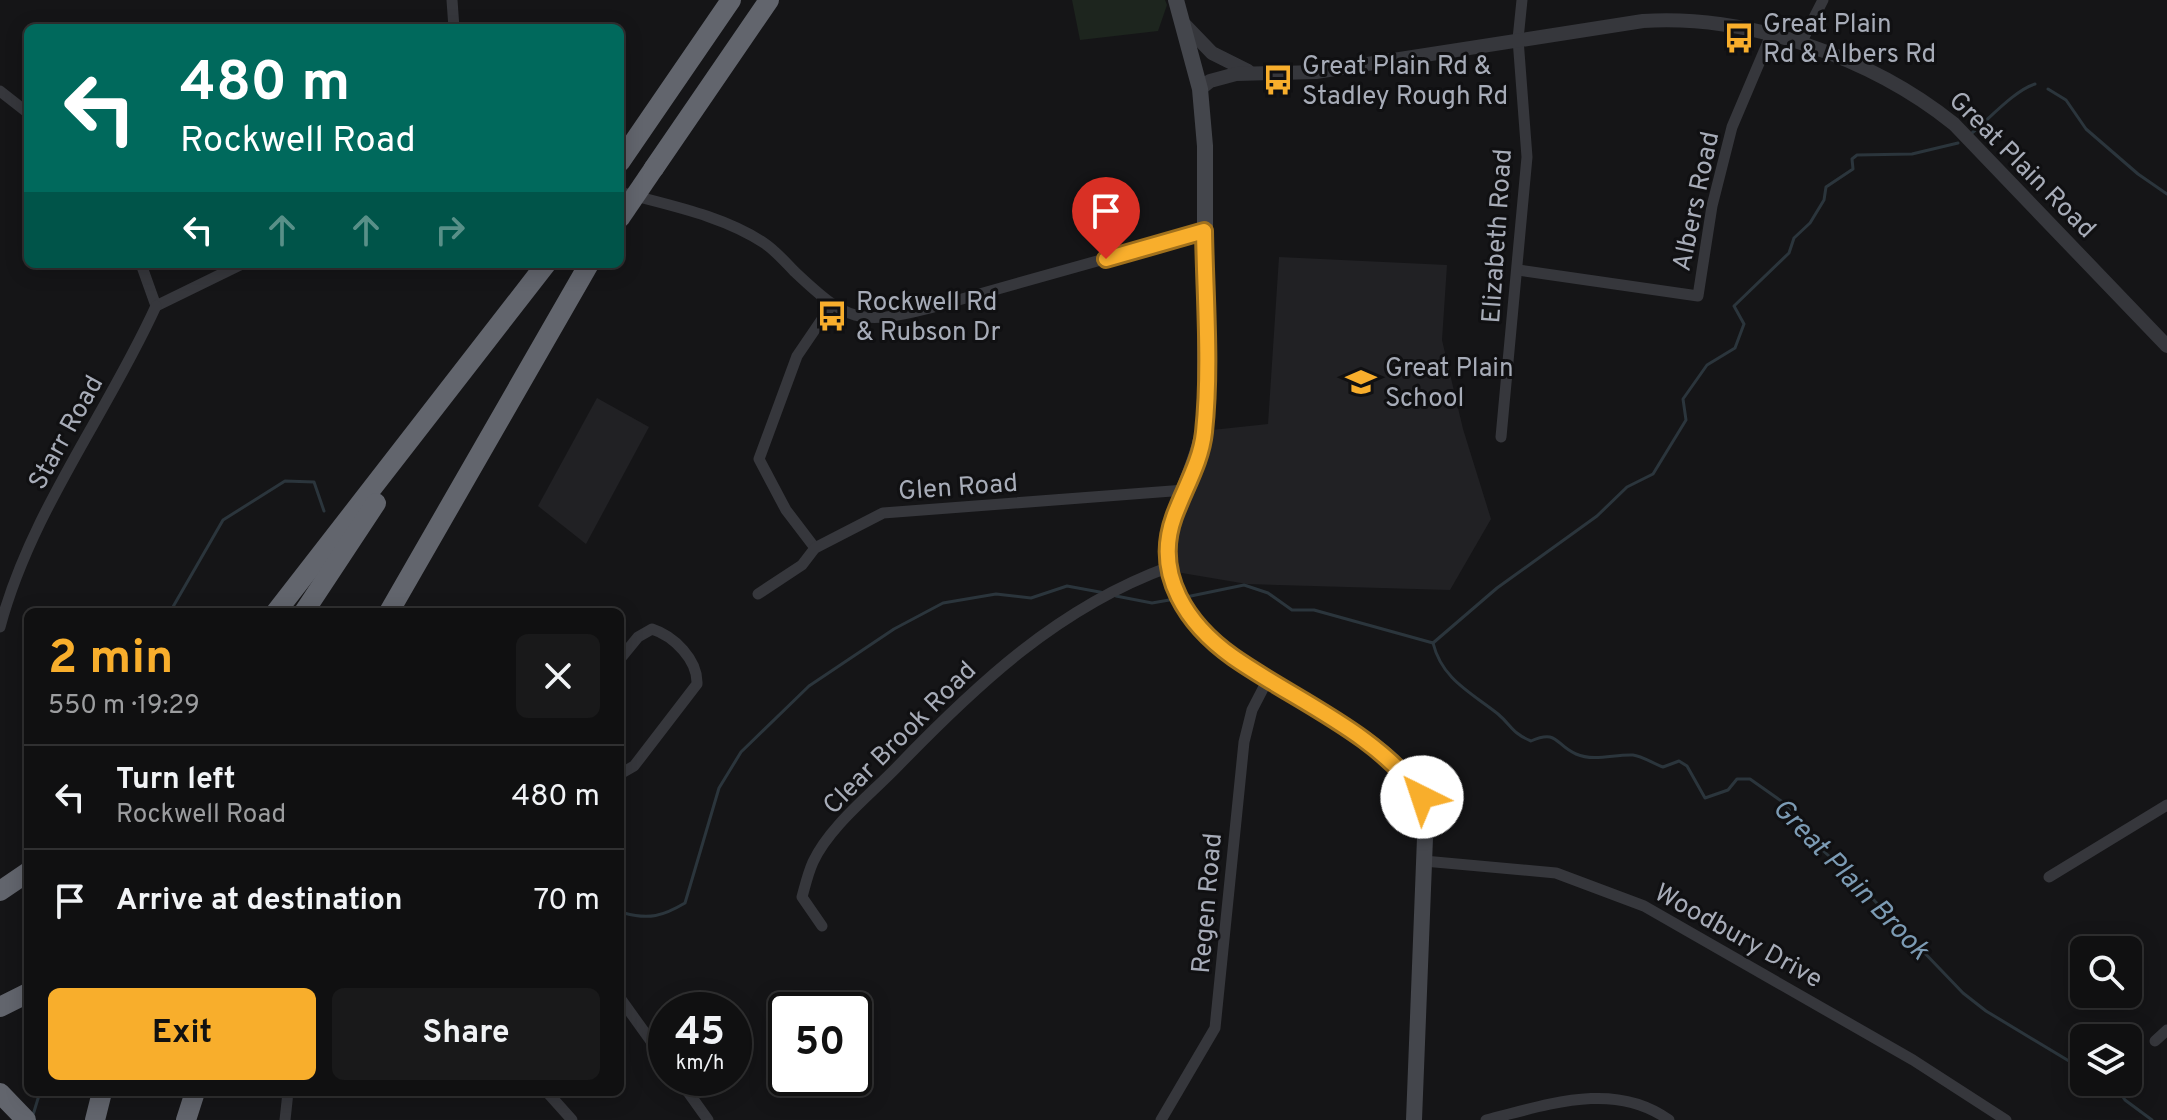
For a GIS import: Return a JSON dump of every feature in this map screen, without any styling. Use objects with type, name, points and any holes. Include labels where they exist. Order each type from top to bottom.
[{"type":"highway","points":[[624,155],[731,0]]},
{"type":"highway","points":[[624,212],[769,0]]},
{"type":"highway","points":[[279,608],[545,268]]},
{"type":"highway","points":[[307,608],[372,509],[480,367],[545,268]]},
{"type":"highway","points":[[391,608],[587,268]]},
{"type":"highway","points":[[397,608],[438,527]]},
{"type":"highway","points":[[0,891],[24,875]]},
{"type":"highway","points":[[0,1007],[24,995]]},
{"type":"highway","points":[[0,1093],[26,1120]]},
{"type":"highway","points":[[95,1120],[101,1096]]},
{"type":"highway","points":[[186,1120],[194,1096]]},
{"type":"highway","points":[[196,1120],[202,1096]]},
{"type":"main road","name":"Great Plain Road","points":[[1176,0],[1200,89]]},
{"type":"main road","points":[[1200,89],[1205,146],[1204,431],[1169,534],[1169,567],[1179,598],[1221,648],[1373,746],[1410,779],[1422,797],[1426,812],[1414,1120]]},
{"type":"street","points":[[452,0],[454,24]]},
{"type":"street","name":"Elizabeth Road","points":[[1501,437],[1527,157],[1518,39],[1522,0]]},
{"type":"street","points":[[1801,43],[1823,0]]},
{"type":"street","name":"Great Plain Road","points":[[1200,89],[1210,81],[1252,73],[1316,72],[1518,39],[1662,20],[1771,35],[1801,43],[1886,78],[1927,102],[1954,124],[2167,346]]},
{"type":"street","name":"Great Plain Road","points":[[1185,25],[1212,53],[1252,73]]},
{"type":"street","name":"Albers Road","points":[[1518,270],[1698,296],[1712,206],[1732,127],[1771,35]]},
{"type":"street","points":[[0,91],[24,110]]},
{"type":"street","points":[[624,193],[702,216],[765,244],[831,306],[853,316],[886,318],[1204,231]]},
{"type":"street","points":[[142,268],[156,306],[234,268]]},
{"type":"street","name":"Starr Road","points":[[0,627],[30,545],[133,355],[156,306]]},
{"type":"street","points":[[815,548],[786,510],[759,459],[797,356],[831,306]]},
{"type":"street","name":"Glen Road","points":[[758,594],[802,565],[815,548],[883,513],[1185,490]]},
{"type":"street","name":"Clear Brook Road","points":[[822,926],[802,897],[813,862],[834,833],[966,695],[1057,622],[1111,590],[1169,567]]},
{"type":"street","points":[[624,654],[638,637],[652,629],[666,633],[690,658],[698,672],[697,684],[634,766],[624,772]]},
{"type":"street","name":"Regen Road","points":[[1161,1120],[1215,1028],[1244,742],[1252,710],[1268,679]]},
{"type":"street","points":[[2049,877],[2167,805]]},
{"type":"street","name":"Woodbury Drive","points":[[1424,861],[1556,873],[1644,906],[1913,1060],[2006,1120]]},
{"type":"street","points":[[624,1004],[648,1037]]},
{"type":"street","points":[[2155,1041],[2167,1030]]},
{"type":"street","points":[[285,1120],[288,1096]]},
{"type":"street","points":[[551,1096],[572,1120]]},
{"type":"street","points":[[691,1096],[708,1120]]},
{"type":"street","points":[[1486,1120],[1569,1100],[1617,1098],[1656,1110],[1669,1120]]},
{"type":"shaded area","points":[[1072,0],[1165,0],[1167,5],[1158,31],[1080,40]]},
{"type":"shaded area","name":"Great Plain School","points":[[1279,257],[1447,265],[1442,340],[1463,429],[1491,519],[1450,590],[1247,584],[1176,572],[1179,530],[1208,455],[1212,430],[1268,424]]},
{"type":"shaded area","points":[[597,398],[649,427],[586,544],[538,506]]},
{"type":"waterway","points":[[1972,133],[2011,98],[2035,84]]},
{"type":"waterway","points":[[2048,89],[2066,100],[2086,129],[2138,174],[2167,194]]},
{"type":"waterway","points":[[1186,597],[1244,585],[1268,593],[1292,610],[1314,610],[1433,643],[1497,588],[1597,516],[1627,487],[1653,474],[1686,420],[1683,399],[1707,365],[1735,348],[1744,324],[1734,306],[1789,253],[1794,238],[1810,223],[1824,200],[1826,187],[1853,169],[1852,159],[1857,155],[1912,154],[1958,143]]},
{"type":"waterway","points":[[172,608],[223,520],[285,481],[314,482],[324,511]]},
{"type":"waterway","points":[[624,913],[641,916],[663,914],[685,903],[719,788],[741,752],[809,686],[894,629],[943,603],[996,594],[1031,598],[1067,586],[1105,593]]},
{"type":"waterway","points":[[1116,596],[1152,603],[1175,599]]},
{"type":"waterway","name":"Great Plain Brook","points":[[1433,643],[1443,666],[1458,684],[1531,741],[1552,737],[1576,754],[1590,757],[1633,755],[1663,767],[1679,761],[1687,766],[1705,798],[1728,790],[1737,779],[1750,779],[1784,803],[1811,840],[1847,872],[1963,993],[1986,1011],[2070,1062]]},
{"type":"waterway","points":[[33,1115],[39,1096]]},
{"type":"waterway","name":"Great Plain Brook","points":[[2122,1096],[2152,1120]]},
{"type":"place","name":"Great Plain Rd & Albers Rd","points":[[1739,38]]},
{"type":"place","name":"Great Plain Rd & Stadley Rough Rd","points":[[1278,80]]},
{"type":"place","name":"Rockwell Rd & Rubson Dr","points":[[832,316]]},
{"type":"place","name":"Great Plain School","points":[[1361,382]]},
{"type":"route","points":[[1106,259],[1204,231],[1204,431],[1199,455],[1169,534],[1169,567],[1182,605],[1203,632],[1221,648],[1373,746],[1410,779],[1422,797]]}]
